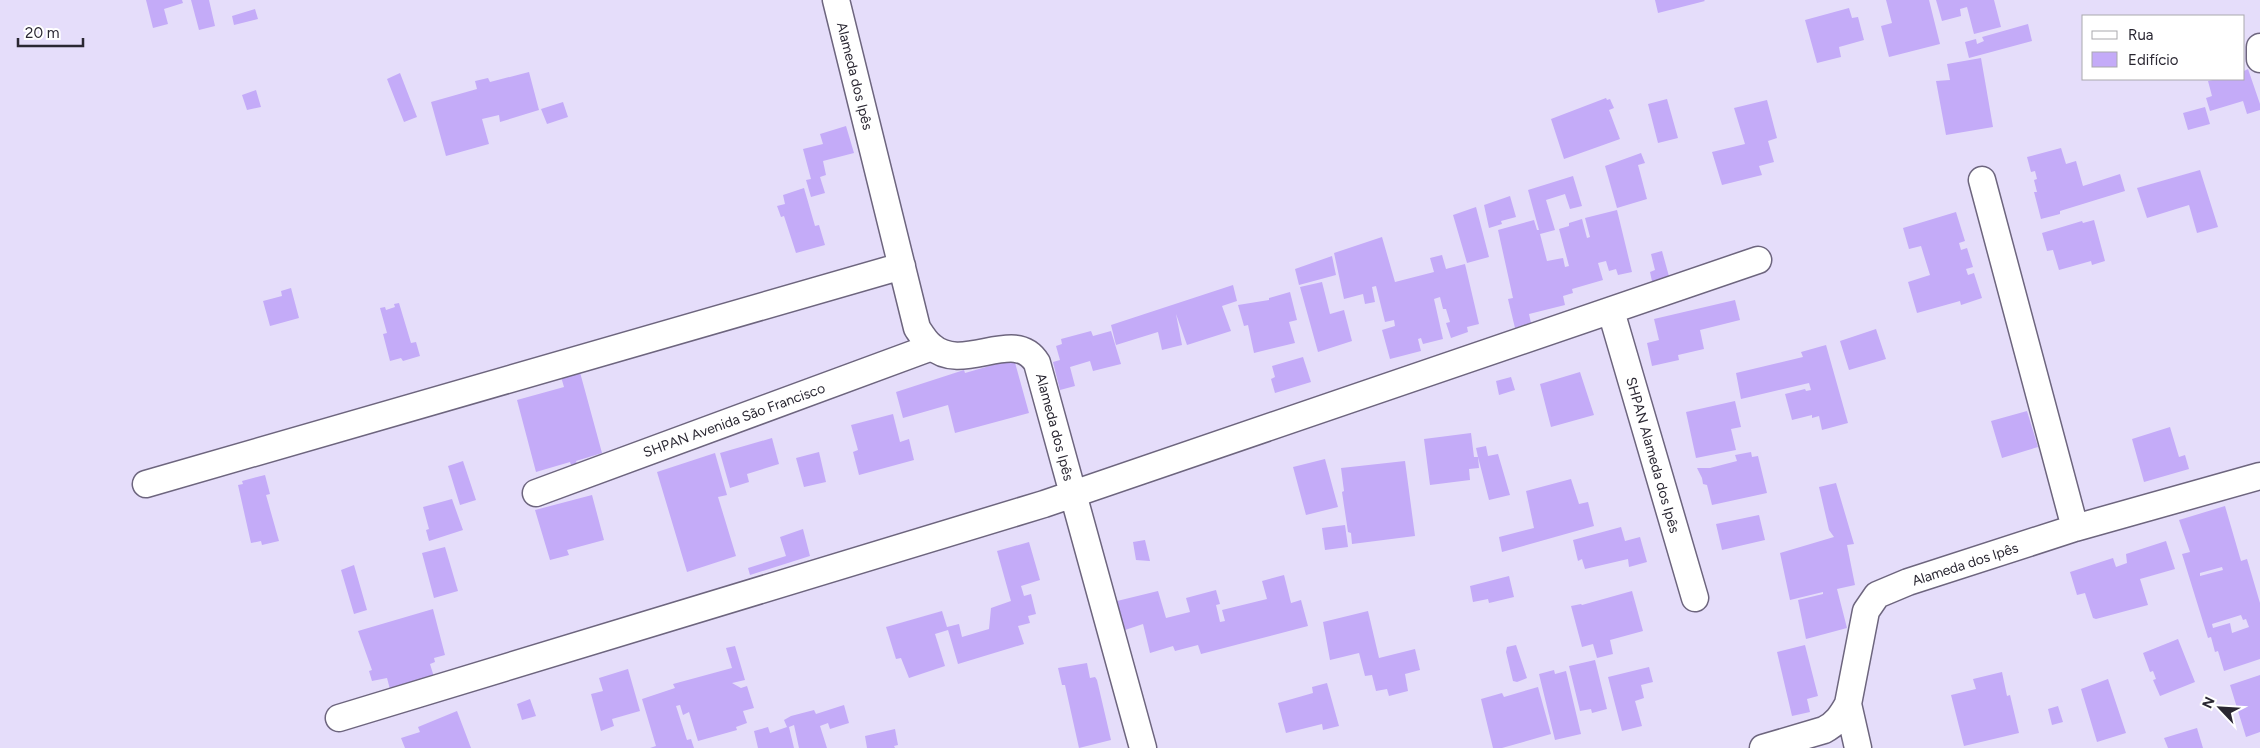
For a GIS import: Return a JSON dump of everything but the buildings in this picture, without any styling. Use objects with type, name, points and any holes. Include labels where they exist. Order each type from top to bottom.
[{"type":"street","name":"Alameda dos Ipês","points":[[836,0],[917,328],[932,347],[953,356],[1015,348],[1028,351],[1034,356],[1142,748]]},
{"type":"street","points":[[2260,47],[2260,59]]},
{"type":"street","points":[[1982,180],[2075,528]]},
{"type":"street","points":[[339,718],[1044,504],[1758,260]]},
{"type":"street","points":[[146,484],[902,266]]},
{"type":"street","name":"SHPAN Alameda dos Ipês","points":[[1611,311],[1695,598]]},
{"type":"street","name":"SHPAN Avenida São Francisco","points":[[536,493],[932,347]]},
{"type":"street","name":"Alameda dos Ipês","points":[[1763,748],[1805,737],[1833,726],[1841,716],[1848,704],[1866,611],[1877,595],[1908,582],[2075,528],[2260,476]]},
{"type":"street","points":[[1848,704],[1858,748]]}]
